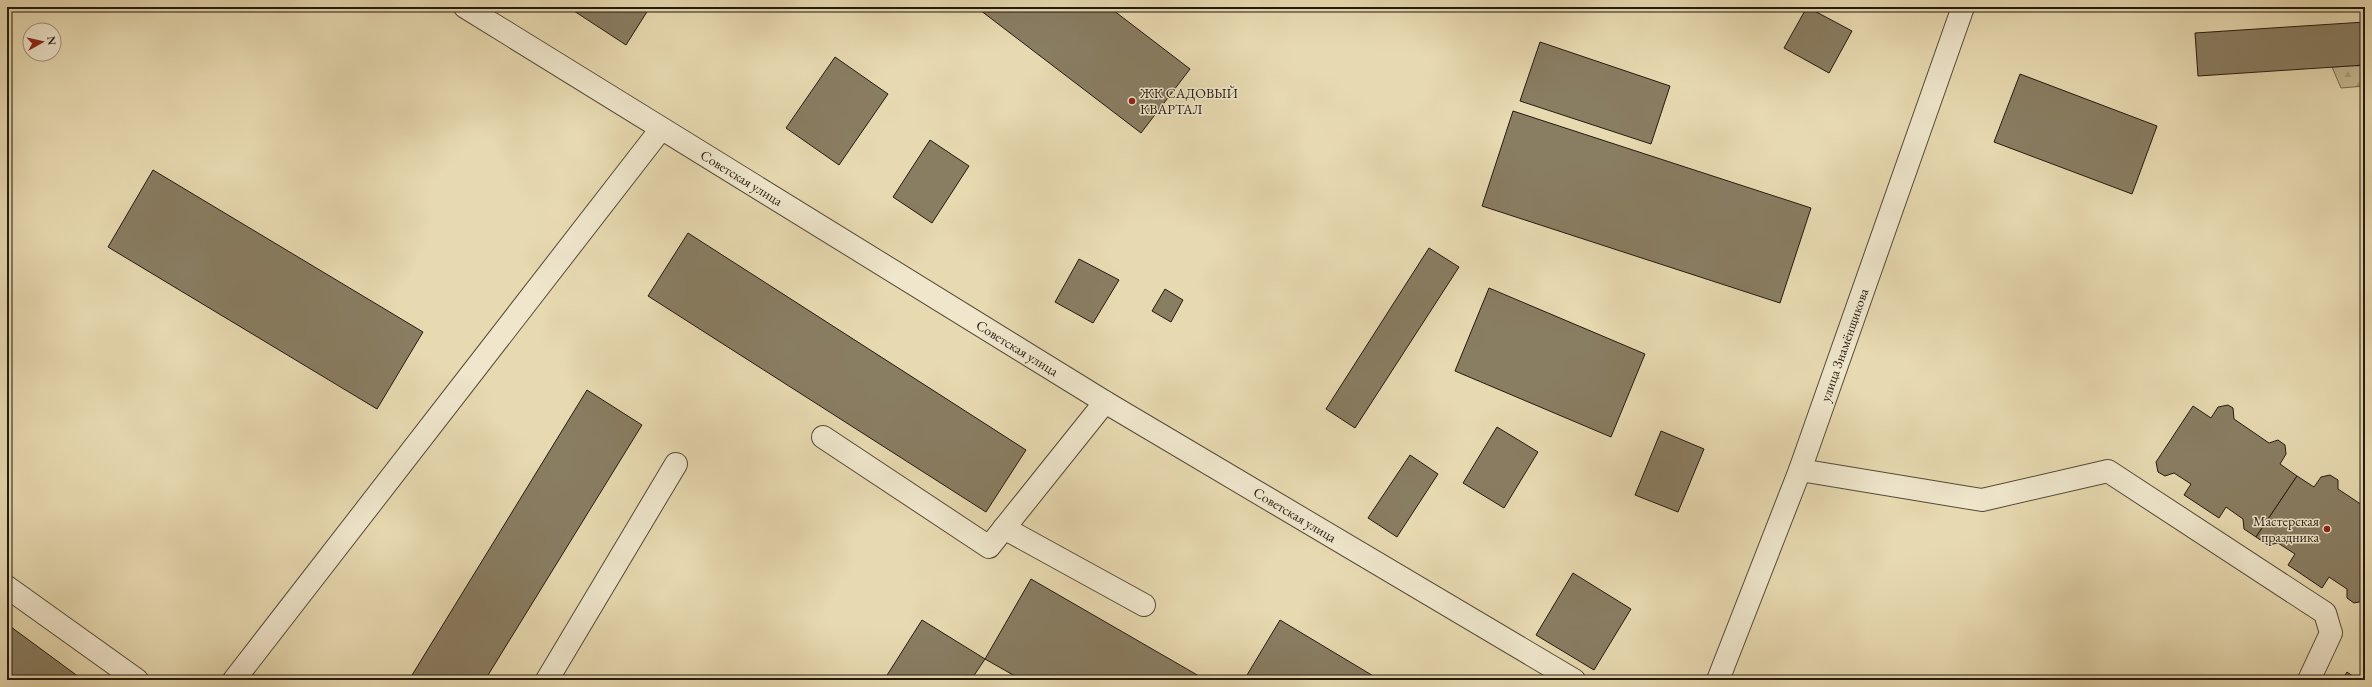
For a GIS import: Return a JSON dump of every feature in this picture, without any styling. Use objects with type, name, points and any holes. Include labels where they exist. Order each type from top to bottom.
[{"type":"street","name":"Советская улица","points":[[465,7],[1105,402],[1574,680]]},
{"type":"street","name":"улица Знамёнщикова","points":[[1718,680],[1800,470],[1963,7]]},
{"type":"street","points":[[234,680],[661,129]]},
{"type":"street","points":[[822,437],[989,547],[1105,402]]},
{"type":"street","points":[[547,680],[676,464]]},
{"type":"street","points":[[1800,470],[1982,500],[2108,471],[2325,613],[2331,633],[2310,680]]},
{"type":"street","points":[[1004,528],[1144,605]]},
{"type":"street","points":[[7,587],[137,680]]},
{"type":"green space","points":[[2365,65],[2365,86],[2341,88],[2332,67]]},
{"type":"building","points":[[572,7],[650,7],[626,45],[571,9]]},
{"type":"building","name":"ЖК САДОВЫЙ КВАРТАЛ","points":[[976,7],[1109,7],[1190,69],[1141,133]]},
{"type":"building","points":[[1807,7],[1852,31],[1829,73],[1784,48]]},
{"type":"building","points":[[2365,22],[2365,65],[2198,76],[2195,33]]},
{"type":"building","points":[[1540,42],[1670,86],[1651,144],[1520,101]]},
{"type":"building","points":[[835,57],[888,94],[839,165],[786,128]]},
{"type":"building","points":[[2020,74],[2157,126],[2132,194],[1994,142]]},
{"type":"building","points":[[1513,111],[1811,208],[1780,303],[1482,206]]},
{"type":"building","points":[[930,140],[969,166],[932,223],[893,197]]},
{"type":"building","points":[[153,170],[423,332],[377,409],[108,247]]},
{"type":"building","points":[[688,233],[1026,450],[986,512],[648,296]]},
{"type":"building","points":[[1429,248],[1459,267],[1355,428],[1326,409]]},
{"type":"building","points":[[1079,259],[1119,280],[1093,323],[1055,302]]},
{"type":"building","points":[[1489,288],[1645,354],[1611,437],[1455,371]]},
{"type":"building","points":[[1165,289],[1183,300],[1171,322],[1152,311]]},
{"type":"building","points":[[587,390],[642,425],[485,680],[409,680]]},
{"type":"building","points":[[2228,405],[2233,408],[2234,419],[2269,443],[2278,440],[2285,445],[2286,454],[2280,464],[2297,476],[2256,537],[2244,529],[2243,519],[2226,507],[2219,518],[2184,495],[2191,484],[2174,473],[2165,476],[2158,472],[2156,462],[2193,406],[2211,418],[2218,407]]},
{"type":"building","points":[[1497,427],[1538,452],[1504,508],[1463,483]]},
{"type":"building","points":[[1661,431],[1704,449],[1678,512],[1635,495]]},
{"type":"building","points":[[1410,455],[1438,474],[1397,537],[1368,518]]},
{"type":"building","points":[[2330,475],[2338,480],[2338,489],[2365,507],[2364,601],[2354,603],[2347,598],[2347,589],[2329,577],[2322,588],[2288,565],[2295,554],[2278,543],[2268,545],[2256,537],[2297,476],[2314,487],[2321,477]]},
{"type":"building","points":[[1573,573],[1631,609],[1594,670],[1536,635]]},
{"type":"building","points":[[1031,579],[1199,676],[1197,680],[1022,680],[985,659]]},
{"type":"building","points":[[922,620],[985,659],[971,680],[884,680]]},
{"type":"building","points":[[1280,620],[1380,680],[1244,680]]},
{"type":"building","points":[[7,624],[83,680],[7,680]]},
{"type":"building","points":[[2365,669],[2365,680],[2358,680]]},
{"type":"building","points":[[2347,672],[2358,680],[2342,680]]},
{"type":"place","name":"ЖК САДОВЫЙ КВАРТАЛ","points":[[1132,101]]},
{"type":"place","name":"Мастерская праздника","points":[[2327,529]]}]
